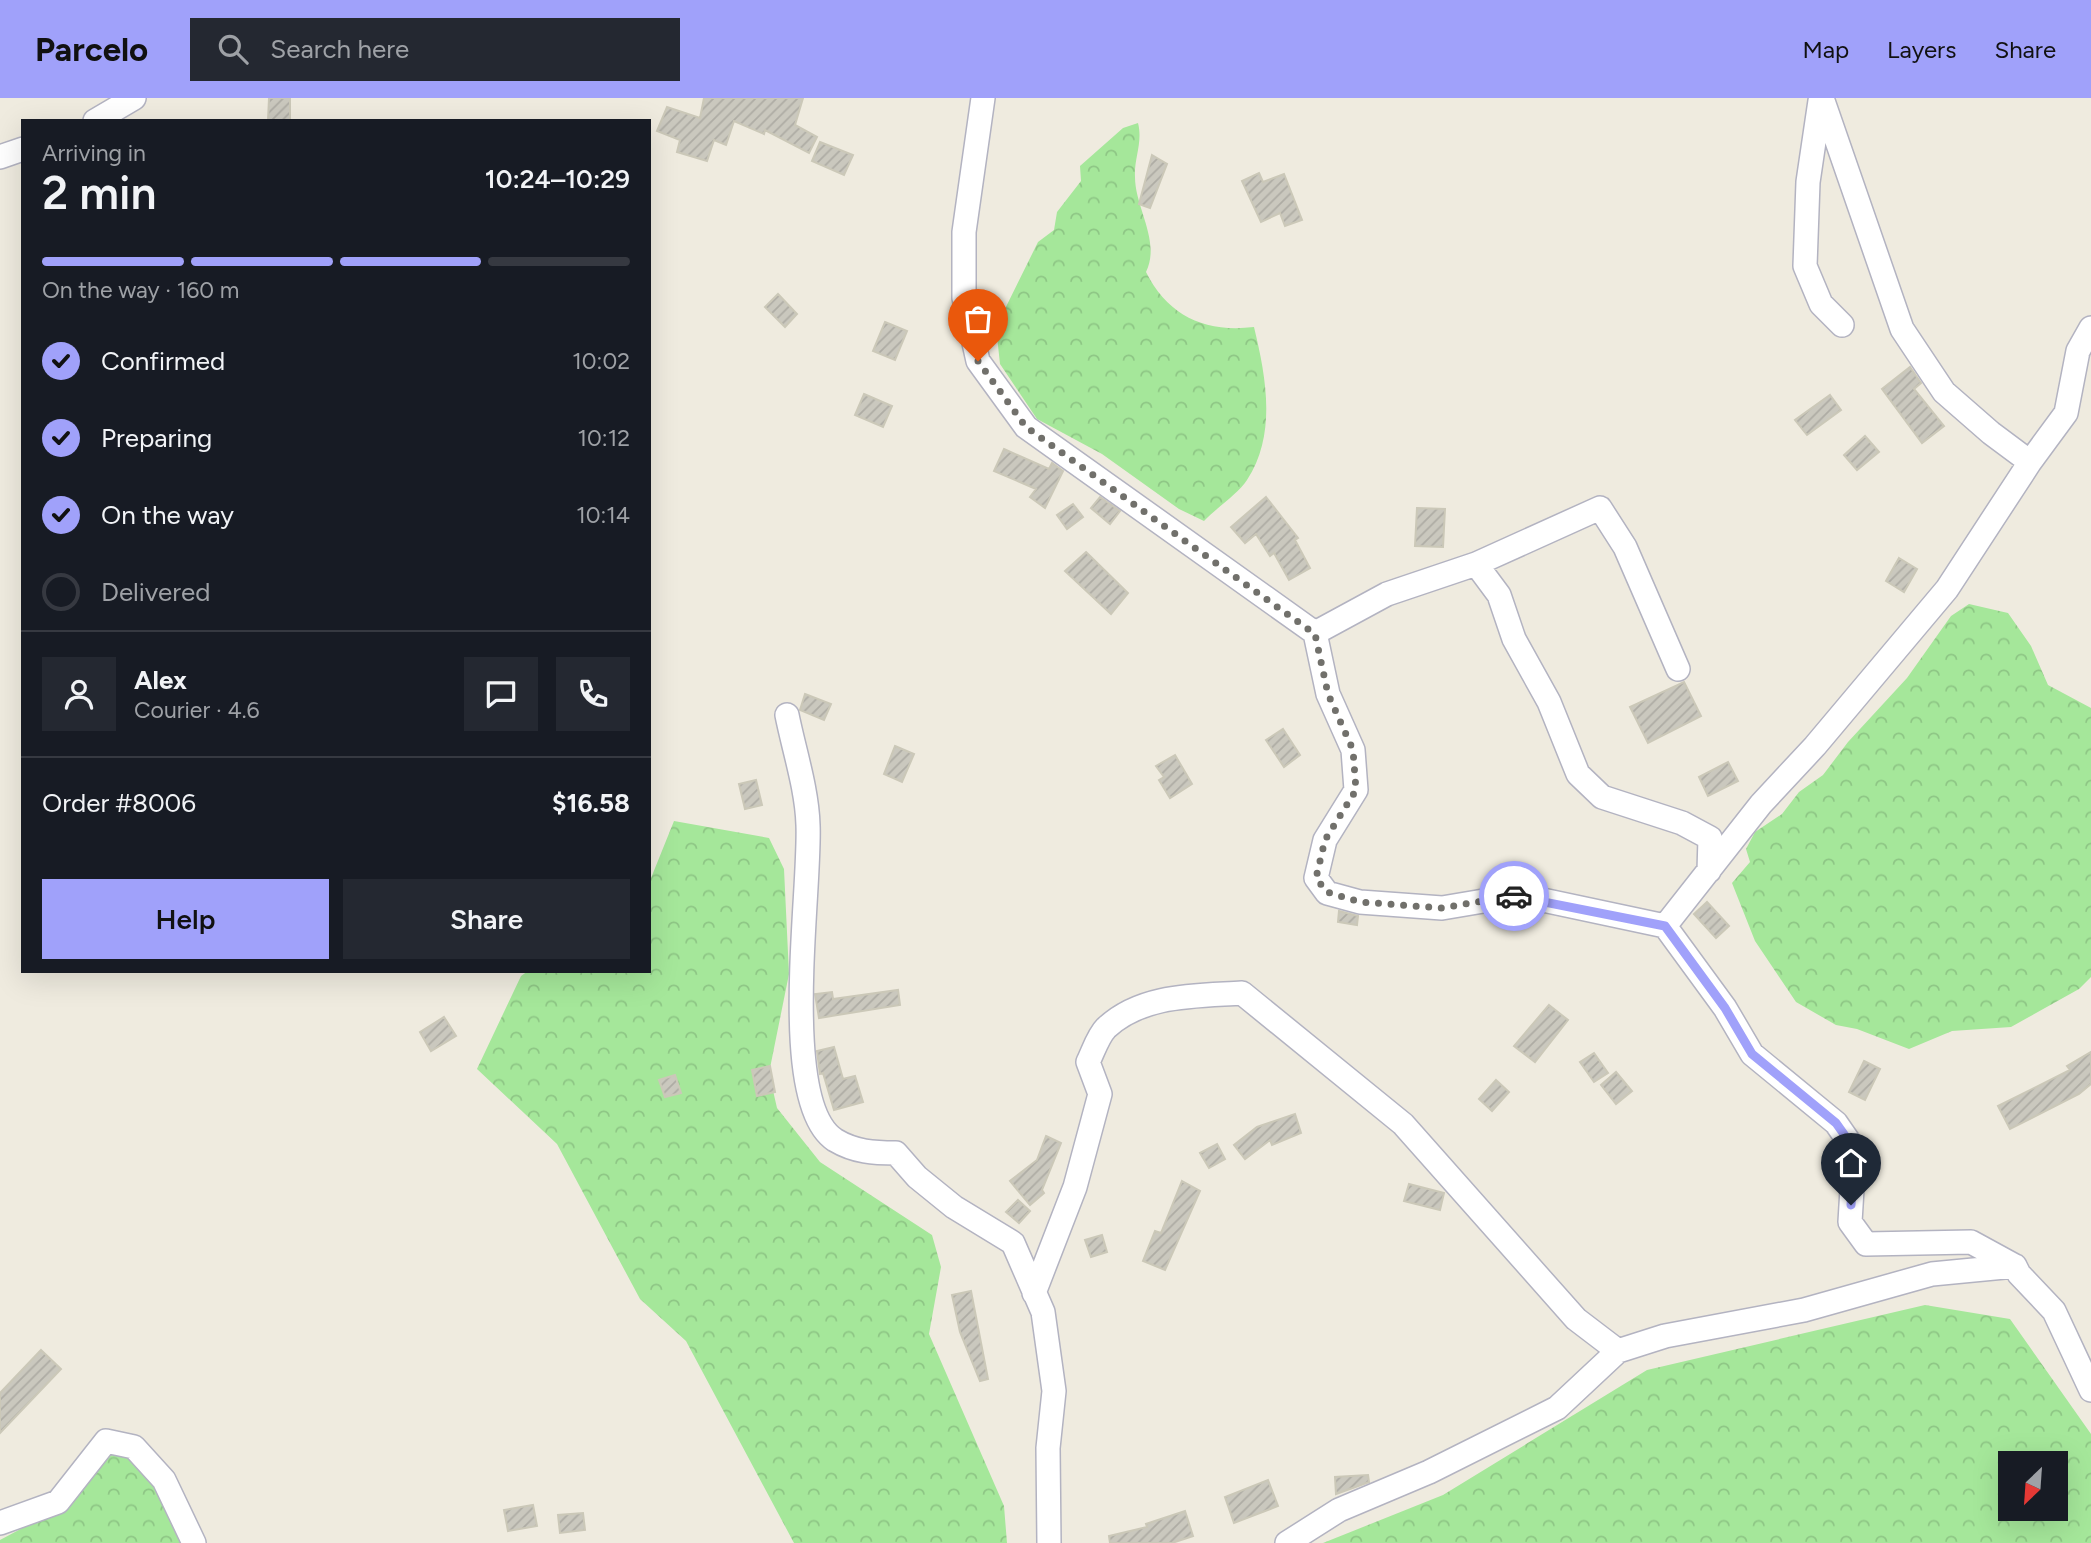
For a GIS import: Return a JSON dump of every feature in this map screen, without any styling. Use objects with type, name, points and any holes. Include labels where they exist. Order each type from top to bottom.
[{"type":"street","points":[[98,119],[134,98]]},
{"type":"street","points":[[983,98],[964,232],[964,298],[978,361],[1026,427],[1315,634],[1328,694],[1353,750],[1356,790],[1325,840],[1316,878],[1327,892],[1360,902],[1441,908],[1519,895],[1665,926],[1725,1008],[1752,1054],[1836,1123],[1863,1161],[1852,1189],[1850,1222],[1866,1244],[1970,1242],[2015,1266],[2019,1274],[2053,1311],[2091,1390]]},
{"type":"street","points":[[1821,98],[1808,182],[1805,266],[1821,304],[1842,325]]},
{"type":"street","points":[[1821,98],[1902,329],[1944,391],[1991,433],[2030,462]]},
{"type":"street","points":[[0,157],[21,150]]},
{"type":"street","points":[[1665,926],[1761,804],[1815,746],[1947,589],[2030,462],[2066,413],[2078,351],[2091,328]]},
{"type":"street","points":[[1315,634],[1388,594],[1476,564],[1600,508],[1625,547],[1678,669]]},
{"type":"street","points":[[1476,564],[1499,595],[1514,639],[1549,702],[1578,774],[1602,797],[1682,823],[1710,838],[1709,871]]},
{"type":"street","points":[[787,715],[808,823],[802,1058],[811,1108],[833,1139],[864,1153],[896,1153],[917,1177],[954,1207],[1013,1243],[1042,1312],[1055,1391],[1048,1448],[1049,1543]]},
{"type":"street","points":[[1034,1293],[1074,1187],[1100,1094],[1088,1062],[1104,1030],[1133,1009],[1181,996],[1242,993],[1403,1124],[1576,1319],[1618,1351]]},
{"type":"street","points":[[1287,1543],[1339,1510],[1429,1472],[1557,1408],[1618,1351],[1665,1336],[1804,1310],[1932,1274],[2015,1266]]},
{"type":"street","points":[[0,1523],[58,1502],[106,1441],[134,1447],[164,1480],[194,1543]]},
{"type":"green space","points":[[1138,123],[1140,137],[1136,189],[1151,248],[1146,272],[1165,300],[1190,318],[1220,327],[1254,327],[1262,366],[1266,425],[1256,462],[1243,485],[1204,521],[1179,509],[1102,454],[1037,419],[1000,364],[996,327],[1038,242],[1054,230],[1057,212],[1081,181],[1080,166],[1123,128]]},
{"type":"green space","points":[[1969,604],[2008,613],[2031,646],[2048,685],[2091,708],[2091,977],[2079,989],[2011,1027],[1952,1031],[1909,1049],[1857,1029],[1836,1025],[1796,1002],[1755,941],[1732,883],[1750,862],[1746,849],[1755,832],[1782,814],[1799,792],[1823,775],[1848,742],[1907,678],[1951,616]]},
{"type":"green space","points":[[674,821],[769,838],[784,869],[789,974],[769,1073],[777,1108],[820,1162],[932,1235],[941,1267],[929,1334],[1004,1506],[1007,1543],[794,1543],[686,1341],[640,1299],[557,1144],[477,1069],[521,976],[525,973],[651,973],[651,878]]},
{"type":"green space","points":[[1925,1305],[2010,1319],[2091,1434],[2091,1543],[1323,1543],[1443,1495],[1647,1370]]},
{"type":"green space","points":[[106,1452],[132,1454],[156,1483],[184,1543],[0,1543],[0,1540],[62,1507]]},
{"type":"building","points":[[269,98],[290,98],[290,119],[268,119]]},
{"type":"building","points":[[704,98],[803,98],[795,125],[817,137],[809,153],[765,130],[764,134],[734,121],[726,145],[714,140],[707,161],[677,152],[680,140],[657,131],[667,107],[700,118]]},
{"type":"building","points":[[820,142],[853,155],[844,175],[812,161]]},
{"type":"building","points":[[1152,155],[1167,164],[1150,208],[1139,204]]},
{"type":"building","points":[[1259,173],[1263,182],[1284,174],[1302,220],[1285,226],[1280,213],[1261,222],[1242,181]]},
{"type":"building","points":[[778,294],[797,314],[785,327],[765,307]]},
{"type":"building","points":[[885,322],[907,331],[895,360],[873,351]]},
{"type":"building","points":[[1910,367],[1921,383],[1914,389],[1944,426],[1922,443],[1882,389]]},
{"type":"building","points":[[864,394],[892,406],[883,427],[855,415]]},
{"type":"building","points":[[1830,395],[1841,410],[1807,435],[1795,420]]},
{"type":"building","points":[[1865,436],[1879,452],[1857,470],[1844,455]]},
{"type":"building","points":[[1004,449],[1049,469],[1052,463],[1063,471],[1045,508],[1030,497],[1036,489],[994,471]]},
{"type":"building","points":[[1100,497],[1120,511],[1110,524],[1091,508]]},
{"type":"building","points":[[1266,497],[1298,538],[1295,540],[1310,568],[1289,580],[1274,553],[1270,556],[1256,534],[1245,543],[1231,527]]},
{"type":"building","points":[[1073,504],[1083,517],[1067,529],[1057,515]]},
{"type":"building","points":[[1417,508],[1445,509],[1443,547],[1415,546]]},
{"type":"building","points":[[1086,552],[1128,593],[1111,614],[1065,571]]},
{"type":"building","points":[[1899,558],[1917,569],[1904,592],[1886,581]]},
{"type":"building","points":[[1684,682],[1701,716],[1648,743],[1630,707]]},
{"type":"building","points":[[805,694],[831,704],[824,720],[800,710]]},
{"type":"building","points":[[1283,729],[1300,755],[1284,767],[1266,740]]},
{"type":"building","points":[[895,746],[914,754],[902,782],[884,774]]},
{"type":"building","points":[[1175,755],[1192,784],[1170,798],[1159,780],[1164,777],[1156,766]]},
{"type":"building","points":[[1728,762],[1738,781],[1708,796],[1699,777]]},
{"type":"building","points":[[756,780],[762,805],[745,809],[739,784]]},
{"type":"building","points":[[1707,902],[1729,926],[1716,938],[1694,914]]},
{"type":"building","points":[[1339,911],[1358,916],[1357,925],[1338,922]]},
{"type":"building","points":[[898,990],[900,1005],[819,1018],[815,994],[832,992],[833,999]]},
{"type":"building","points":[[1549,1005],[1568,1020],[1535,1062],[1514,1046]]},
{"type":"building","points":[[444,1017],[456,1036],[431,1051],[420,1032]]},
{"type":"building","points":[[834,1047],[843,1079],[855,1076],[863,1102],[834,1110],[823,1073],[820,1074],[817,1051]]},
{"type":"building","points":[[2091,1052],[2091,1084],[2079,1094],[2010,1129],[1998,1106],[2070,1070],[2067,1066]]},
{"type":"building","points":[[1594,1053],[1608,1073],[1594,1082],[1580,1062]]},
{"type":"building","points":[[1864,1061],[1880,1069],[1865,1100],[1849,1092]]},
{"type":"building","points":[[770,1066],[775,1092],[757,1096],[752,1070]]},
{"type":"building","points":[[1616,1072],[1632,1091],[1616,1104],[1601,1085]]},
{"type":"building","points":[[675,1075],[681,1093],[665,1097],[659,1080]]},
{"type":"building","points":[[1496,1080],[1509,1092],[1492,1111],[1479,1099]]},
{"type":"building","points":[[1295,1114],[1301,1133],[1272,1145],[1270,1140],[1245,1159],[1234,1145],[1257,1127]]},
{"type":"building","points":[[1046,1136],[1061,1143],[1042,1190],[1044,1193],[1030,1205],[1010,1181],[1037,1160]]},
{"type":"building","points":[[1217,1144],[1225,1159],[1209,1168],[1200,1153]]},
{"type":"building","points":[[1182,1181],[1200,1191],[1165,1270],[1143,1261],[1155,1231],[1161,1233]]},
{"type":"building","points":[[1409,1184],[1444,1193],[1440,1210],[1404,1201]]},
{"type":"building","points":[[1018,1200],[1030,1211],[1019,1223],[1006,1212]]},
{"type":"building","points":[[1102,1235],[1107,1252],[1091,1257],[1085,1240]]},
{"type":"building","points":[[971,1291],[988,1379],[980,1381],[960,1332],[952,1295]]},
{"type":"building","points":[[41,1350],[61,1369],[0,1433],[0,1393]]},
{"type":"building","points":[[1368,1475],[1369,1482],[1336,1494],[1335,1477]]},
{"type":"building","points":[[1268,1480],[1278,1506],[1234,1523],[1225,1497]]},
{"type":"building","points":[[533,1505],[537,1526],[508,1531],[504,1510]]},
{"type":"building","points":[[1185,1511],[1193,1536],[1172,1543],[1110,1543],[1109,1536],[1147,1527],[1146,1524]]},
{"type":"building","points":[[583,1513],[585,1530],[560,1533],[558,1515]]},
{"type":"way so far","points":[[978,361],[1026,427],[1315,634],[1328,694],[1353,750],[1356,790],[1325,840],[1316,878],[1327,892],[1360,902],[1441,908],[1514,896]]},
{"type":"route","points":[[1514,896],[1665,926],[1696,972],[1725,1008],[1752,1054],[1836,1123],[1863,1161],[1852,1189],[1851,1205]]}]
